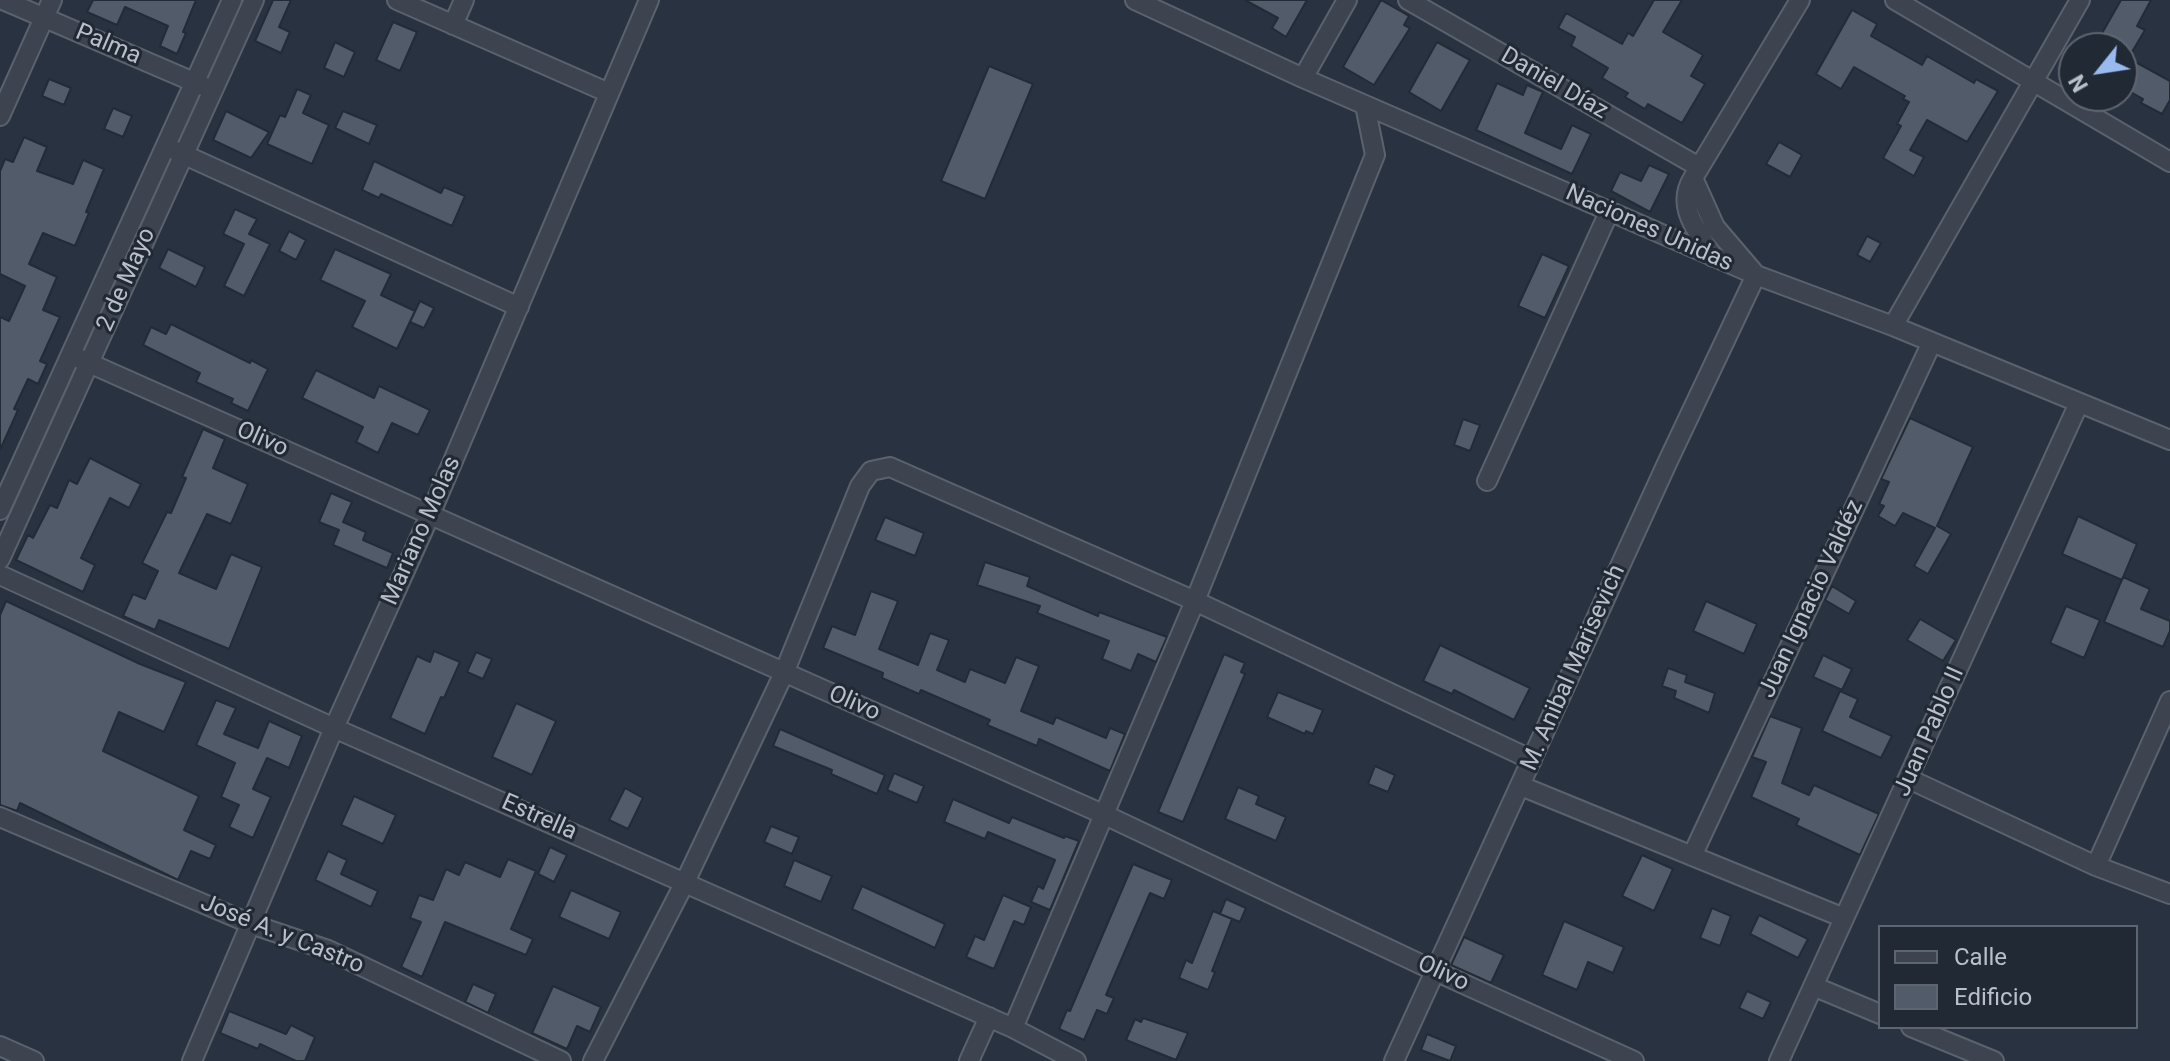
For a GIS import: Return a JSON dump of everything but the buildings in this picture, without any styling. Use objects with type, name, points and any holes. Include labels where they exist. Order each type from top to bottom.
[{"type":"street","name":"Palma","points":[[3,0],[213,91]]},
{"type":"street","points":[[0,116],[52,0]]},
{"type":"street","name":"2 de Mayo","points":[[0,559],[5,517],[71,355],[232,0]]},
{"type":"street","name":"2 de Mayo","points":[[5,517],[89,363],[254,0]]},
{"type":"street","points":[[397,0],[609,93]]},
{"type":"street","points":[[453,25],[464,0]]},
{"type":"street","name":"Mariano Molas","points":[[192,1061],[334,728],[430,515],[649,0]]},
{"type":"street","name":"Naciones Unidas","points":[[1135,0],[1303,78],[1713,257],[1893,326],[2170,440]]},
{"type":"street","points":[[1303,78],[1347,0]]},
{"type":"street","name":"Daniel Díaz","points":[[1408,0],[1696,172]]},
{"type":"street","points":[[1713,257],[1686,205],[1684,192],[1800,0]]},
{"type":"street","points":[[1895,0],[2170,162]]},
{"type":"street","points":[[1893,326],[2080,0]]},
{"type":"street","points":[[1013,1028],[1195,601],[1375,155],[1365,105]]},
{"type":"street","points":[[166,146],[519,307]]},
{"type":"street","points":[[1696,172],[1715,227],[1756,275]]},
{"type":"street","points":[[1487,481],[1609,212]]},
{"type":"street","name":"M. Anibal Marisevich","points":[[1394,1061],[1756,275]]},
{"type":"street","name":"Juan Ignacio Valdéz","points":[[1692,856],[1932,342]]},
{"type":"street","name":"Olivo","points":[[71,355],[1105,815],[1634,1061]]},
{"type":"street","name":"Juan Pablo II","points":[[1779,1061],[2079,403]]},
{"type":"street","points":[[593,1061],[685,882],[784,673],[860,486],[871,471],[890,467],[1195,601],[1532,760]]},
{"type":"street","name":"Estrella","points":[[0,575],[334,728],[989,1017],[1076,1061]]},
{"type":"street","points":[[2096,866],[2170,701]]},
{"type":"street","points":[[1909,779],[2096,866],[2170,894]]},
{"type":"street","points":[[1521,786],[1844,918]]},
{"type":"street","name":"José A. y Castro","points":[[0,817],[251,924],[328,950],[561,1061]]},
{"type":"street","points":[[1813,986],[1878,1013]]},
{"type":"street","points":[[969,1061],[989,1017]]},
{"type":"street","points":[[1916,1029],[1994,1061]]},
{"type":"street","points":[[0,1046],[34,1061]]}]
